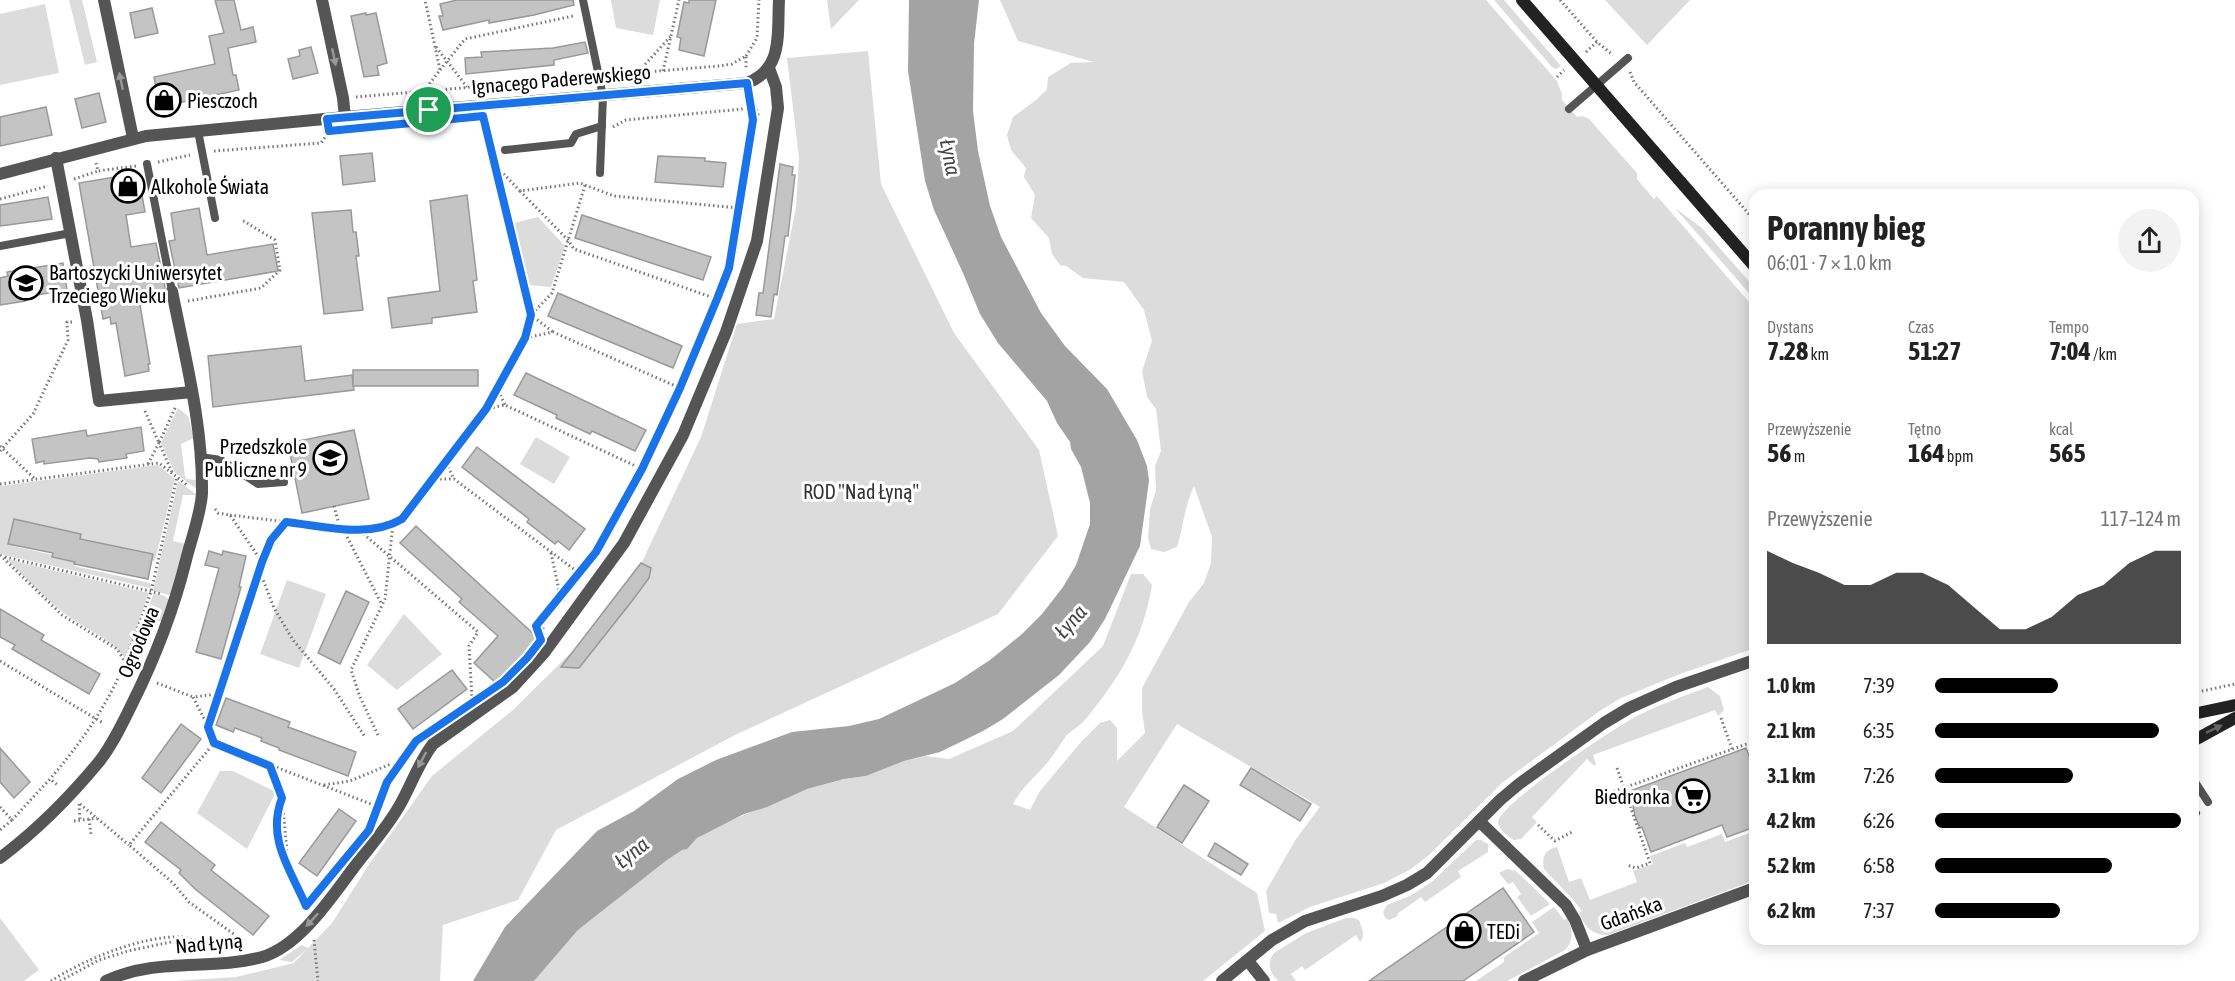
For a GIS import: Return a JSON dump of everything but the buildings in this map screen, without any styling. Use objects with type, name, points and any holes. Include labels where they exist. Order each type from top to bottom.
[{"type":"main road","points":[[1522,0],[1749,260]]},
{"type":"main road","points":[[2199,713],[2235,705]]},
{"type":"main road","points":[[2199,738],[2235,718]]},
{"type":"street","points":[[104,0],[133,138]]},
{"type":"street","points":[[322,0],[345,117]]},
{"type":"street","points":[[769,68],[776,50],[779,0]]},
{"type":"street","name":"Ignacego Paderewskiego","points":[[0,174],[133,138],[198,131],[328,125],[345,117],[747,83],[760,78],[769,68]]},
{"type":"street","name":"Nad Łyną","points":[[106,981],[154,967],[195,963],[226,964],[279,950],[388,823],[425,754],[433,744],[513,687],[544,653],[624,543],[683,435],[726,332],[757,240],[778,108],[776,87],[769,68]]},
{"type":"street","points":[[56,158],[87,320],[99,401],[192,392]]},
{"type":"street","name":"Ogrodowa","points":[[0,858],[35,828],[99,762],[122,725],[159,649],[174,608],[202,496],[192,392],[173,297]]},
{"type":"street","points":[[1222,981],[1272,940],[1305,921],[1382,896],[1407,885],[1441,861],[1500,800],[1527,777],[1604,723],[1629,708],[1676,687],[1749,662]]},
{"type":"street","points":[[1479,821],[1566,905],[1575,920],[1587,950]]},
{"type":"street","name":"Gdańska","points":[[1524,981],[1587,950],[1749,890]]},
{"type":"street","points":[[1248,961],[1264,981]]},
{"type":"lane","points":[[583,0],[603,96],[600,173]]},
{"type":"lane","points":[[1569,109],[1626,60]]},
{"type":"lane","points":[[505,150],[571,143],[576,134],[602,126]]},
{"type":"lane","points":[[198,131],[215,219]]},
{"type":"lane","points":[[147,164],[173,297]]},
{"type":"lane","points":[[0,246],[71,233]]},
{"type":"lane","points":[[200,457],[221,460],[258,484],[285,482]]},
{"type":"lane","points":[[2199,788],[2208,802]]},
{"type":"path","points":[[426,0],[440,70]]},
{"type":"path","points":[[663,71],[680,0]]},
{"type":"path","points":[[600,76],[732,64],[746,56],[757,38],[759,0]]},
{"type":"path","points":[[1560,0],[1597,42],[1626,60],[1634,82],[1749,214]]},
{"type":"path","points":[[424,91],[465,39],[578,15]]},
{"type":"path","points":[[638,73],[672,35]]},
{"type":"path","points":[[1586,52],[1597,42]]},
{"type":"path","points":[[435,46],[468,87]]},
{"type":"path","points":[[541,640],[536,626],[596,552],[642,469],[680,388],[729,268],[753,120],[753,108],[747,83],[746,56]]},
{"type":"path","points":[[343,98],[590,77],[588,66]]},
{"type":"path","points":[[1557,77],[1566,69]]},
{"type":"path","points":[[722,301],[734,265],[749,176],[758,114],[752,97]]},
{"type":"path","points":[[602,126],[618,127],[626,120],[753,108]]},
{"type":"path","points":[[159,463],[202,496],[218,513],[360,531],[393,524],[402,519],[486,409],[525,338],[531,315],[483,116]]},
{"type":"path","points":[[496,167],[568,240],[574,249]]},
{"type":"path","points":[[520,191],[580,183],[614,196],[738,208]]},
{"type":"path","points":[[531,315],[552,293],[585,185]]},
{"type":"path","points":[[173,297],[261,288],[280,270],[275,240],[242,220]]},
{"type":"path","points":[[565,251],[574,249],[717,299]]},
{"type":"path","points":[[531,315],[553,332],[680,388]]},
{"type":"path","points":[[35,480],[1,448],[33,414],[68,340],[67,322],[87,320]]},
{"type":"path","points":[[525,338],[553,332]]},
{"type":"path","points":[[497,388],[505,405]]},
{"type":"path","points":[[486,409],[505,405],[642,469]]},
{"type":"path","points":[[147,464],[159,443],[173,474]]},
{"type":"path","points":[[0,484],[168,462]]},
{"type":"path","points":[[446,463],[454,479],[579,573]]},
{"type":"path","points":[[50,779],[72,753],[95,719],[116,683],[125,662],[152,592],[177,477]]},
{"type":"path","points":[[434,479],[454,479]]},
{"type":"path","points":[[334,507],[342,528],[382,604]]},
{"type":"path","points":[[230,515],[262,562]]},
{"type":"path","points":[[277,520],[279,530]]},
{"type":"path","points":[[208,727],[262,562],[271,540],[286,522]]},
{"type":"path","points":[[378,735],[360,698],[351,670],[385,599],[393,524]]},
{"type":"path","points":[[360,531],[478,632],[469,646],[472,702],[482,697]]},
{"type":"path","points":[[587,571],[611,536]]},
{"type":"path","points":[[550,551],[560,595]]},
{"type":"path","points":[[1,556],[152,592]]},
{"type":"path","points":[[1,556],[62,615],[117,649],[125,662]]},
{"type":"path","points":[[260,570],[274,608],[293,640],[334,689],[365,737]]},
{"type":"path","points":[[543,632],[544,621],[556,605],[567,597]]},
{"type":"path","points":[[0,661],[103,723]]},
{"type":"path","points":[[161,684],[193,697],[218,694]]},
{"type":"path","points":[[2199,692],[2235,684]]},
{"type":"path","points":[[193,697],[214,743],[376,806]]},
{"type":"path","points":[[1721,718],[1732,749]]},
{"type":"path","points":[[369,830],[376,806],[390,776],[416,741]]},
{"type":"path","points":[[129,845],[214,743]]},
{"type":"path","points":[[1601,796],[1749,743]]},
{"type":"path","points":[[376,823],[393,779],[415,751]]},
{"type":"path","points":[[322,785],[350,780],[392,764]]},
{"type":"path","points":[[270,766],[282,798],[287,853],[292,874],[306,906],[312,904],[309,917],[318,981]]},
{"type":"path","points":[[1617,768],[1650,863],[1636,868],[1627,865]]},
{"type":"path","points":[[282,798],[277,824],[278,842],[285,866],[292,874]]},
{"type":"path","points":[[79,803],[80,820]]},
{"type":"path","points":[[0,807],[12,820],[0,830]]},
{"type":"path","points":[[89,819],[91,834]]},
{"type":"path","points":[[74,821],[98,819],[173,883],[189,902],[235,935],[237,951]]},
{"type":"path","points":[[1538,825],[1555,842],[1572,832]]},
{"type":"path","points":[[51,981],[66,971],[105,954],[134,944],[167,938],[184,937],[221,951]]},
{"type":"path","points":[[60,981],[99,960],[171,942],[184,942],[213,955]]},
{"type":"path","points":[[229,951],[245,949]]},
{"type":"green space","points":[[69,0],[82,0],[97,62],[85,65]]},
{"type":"green space","points":[[611,0],[660,0],[653,35],[616,28]]},
{"type":"green space","points":[[827,0],[859,0],[831,29]]},
{"type":"green space","points":[[1000,0],[1486,0],[1557,81],[1562,100],[1577,117],[1582,116],[1589,119],[1637,173],[1637,179],[1654,199],[1657,196],[1749,302],[1749,650],[1621,698],[1601,710],[1503,782],[1429,855],[1411,869],[1384,883],[1310,907],[1278,923],[1276,914],[1269,913],[1266,891],[1296,839],[1320,807],[1177,724],[1124,807],[1257,893],[1265,931],[1203,981],[534,981],[578,930],[667,860],[697,838],[720,825],[807,789],[844,779],[866,776],[904,761],[926,756],[949,759],[1013,731],[1103,646],[1131,574],[1143,574],[1152,585],[1143,623],[1128,657],[1098,704],[1083,722],[1067,735],[1013,804],[1030,810],[1040,791],[1100,723],[1110,720],[1117,728],[1117,761],[1145,733],[1142,688],[1189,602],[1204,583],[1211,563],[1212,537],[1194,486],[1177,547],[1164,552],[1151,549],[1148,538],[1150,509],[1156,490],[1155,466],[1161,451],[1156,409],[1147,397],[1142,371],[1152,341],[1144,310],[1124,282],[1083,278],[1066,266],[1060,265],[1052,254],[1049,238],[1031,218],[1035,195],[1024,177],[1026,168],[1011,150],[1007,135],[1013,117],[1047,89],[1048,77],[1071,63],[1094,62],[1018,41]]},
{"type":"green space","points":[[1494,0],[1504,0],[1561,66],[1556,69],[1552,67]]},
{"type":"green space","points":[[1605,0],[1690,0],[1647,45]]},
{"type":"green space","points":[[45,4],[59,73],[0,85],[0,14]]},
{"type":"green space","name":"ROD \"Nad Łyną\"","points":[[868,51],[881,184],[954,333],[1039,450],[1058,536],[998,614],[735,735],[556,830],[518,900],[443,925],[440,981],[175,981],[236,977],[294,963],[307,949],[292,962],[279,960],[302,945],[308,948],[332,923],[370,863],[432,776],[514,709],[624,600],[701,437],[737,324],[774,319],[796,207],[799,158],[787,58]]},
{"type":"green space","points":[[1675,208],[1702,228],[1749,281],[1749,293]]},
{"type":"green space","points":[[538,217],[565,246],[551,287],[529,285],[514,223]]},
{"type":"green space","points":[[178,408],[188,416],[194,438],[181,444],[185,476],[186,479],[197,480],[198,490],[175,473],[161,443]]},
{"type":"green space","points":[[536,437],[570,457],[554,484],[520,464]]},
{"type":"green space","points":[[158,465],[175,479],[155,561],[78,544],[79,537],[14,519],[13,546],[75,560],[74,566],[150,583],[152,586],[150,588],[0,554],[0,486]]},
{"type":"green space","points":[[178,481],[197,495],[183,495],[173,541],[185,544],[171,595],[169,595],[153,591]]},
{"type":"green space","points":[[6,559],[149,593],[125,659],[106,640],[57,608]]},
{"type":"green space","points":[[287,580],[326,594],[299,668],[260,654]]},
{"type":"green space","points":[[154,593],[165,596],[170,601],[163,622],[150,619],[130,668],[126,665]]},
{"type":"green space","points":[[404,614],[442,654],[397,690],[367,665]]},
{"type":"green space","points":[[1708,687],[1720,696],[1724,710],[1718,716],[1715,710],[1593,755],[1596,764],[1594,766],[1587,759],[1532,817],[1537,822],[1521,839],[1514,840],[1500,828],[1498,823],[1503,814],[1516,800],[1605,736],[1635,717]]},
{"type":"green space","points":[[220,771],[233,771],[276,792],[247,849],[197,813]]},
{"type":"green space","points":[[1749,833],[1749,882],[1608,935],[1593,932],[1587,926],[1579,913],[1582,911],[1544,869],[1545,855],[1549,850],[1557,847],[1569,882],[1581,878],[1590,900],[1637,882],[1633,871],[1653,864],[1650,856],[1685,843],[1687,847],[1722,834],[1725,842]]},
{"type":"green space","points":[[1476,840],[1488,844],[1488,852],[1458,871],[1461,877],[1425,902],[1421,897],[1397,914],[1398,916],[1389,920],[1385,918],[1383,912],[1387,905],[1410,896],[1433,881]]},
{"type":"green space","points":[[1507,869],[1516,871],[1550,904],[1531,916],[1517,897],[1521,894],[1513,882],[1508,884],[1499,873]]},
{"type":"green space","points":[[1554,907],[1564,920],[1567,918],[1570,927],[1572,935],[1565,950],[1507,981],[1476,981],[1504,962],[1504,957],[1539,933],[1532,922]]},
{"type":"green space","points":[[0,918],[39,970],[24,981],[0,981]]},
{"type":"green space","points":[[1346,918],[1359,920],[1363,935],[1360,942],[1356,935],[1305,970],[1302,966],[1291,974],[1296,981],[1278,981],[1270,968],[1270,961],[1274,953],[1306,933]]},
{"type":"water","name":"Łyna","points":[[909,0],[979,0],[974,44],[973,111],[978,151],[990,206],[1001,237],[1041,313],[1065,346],[1107,389],[1137,440],[1147,466],[1149,481],[1140,546],[1105,619],[1090,642],[1059,675],[1003,719],[940,752],[904,761],[866,776],[844,779],[807,789],[767,807],[744,814],[697,838],[687,849],[667,860],[578,930],[534,981],[473,981],[505,927],[597,831],[634,811],[678,779],[716,760],[792,732],[849,726],[879,719],[955,683],[990,660],[1022,634],[1042,614],[1063,587],[1076,565],[1090,524],[1090,503],[1081,467],[1047,401],[998,343],[980,314],[934,210],[925,181],[908,71]]},
{"type":"place","name":"Piesczoch","points":[[164,100]]},
{"type":"place","name":"Alkohole Świata","points":[[128,186]]},
{"type":"place","name":"Bartoszycki Uniwersytet Trzeciego Wieku","points":[[26,283]]},
{"type":"place","name":"Przedszkole Publiczne nr 9","points":[[330,458]]},
{"type":"place","name":"Biedronka","points":[[1693,796]]},
{"type":"place","name":"TEDi","points":[[1464,931]]},
{"type":"route","points":[[747,83],[753,108],[753,120],[729,268],[680,388],[642,469],[596,552],[536,626],[541,640],[527,658],[503,682],[416,741],[387,782],[369,830],[306,906],[292,874],[285,866],[278,842],[277,824],[282,798],[270,766],[214,743],[208,727],[262,562],[271,540],[286,522],[360,531],[393,524],[402,519],[486,409],[525,338],[531,315],[483,116],[329,131],[327,119],[429,110],[747,83]]}]
